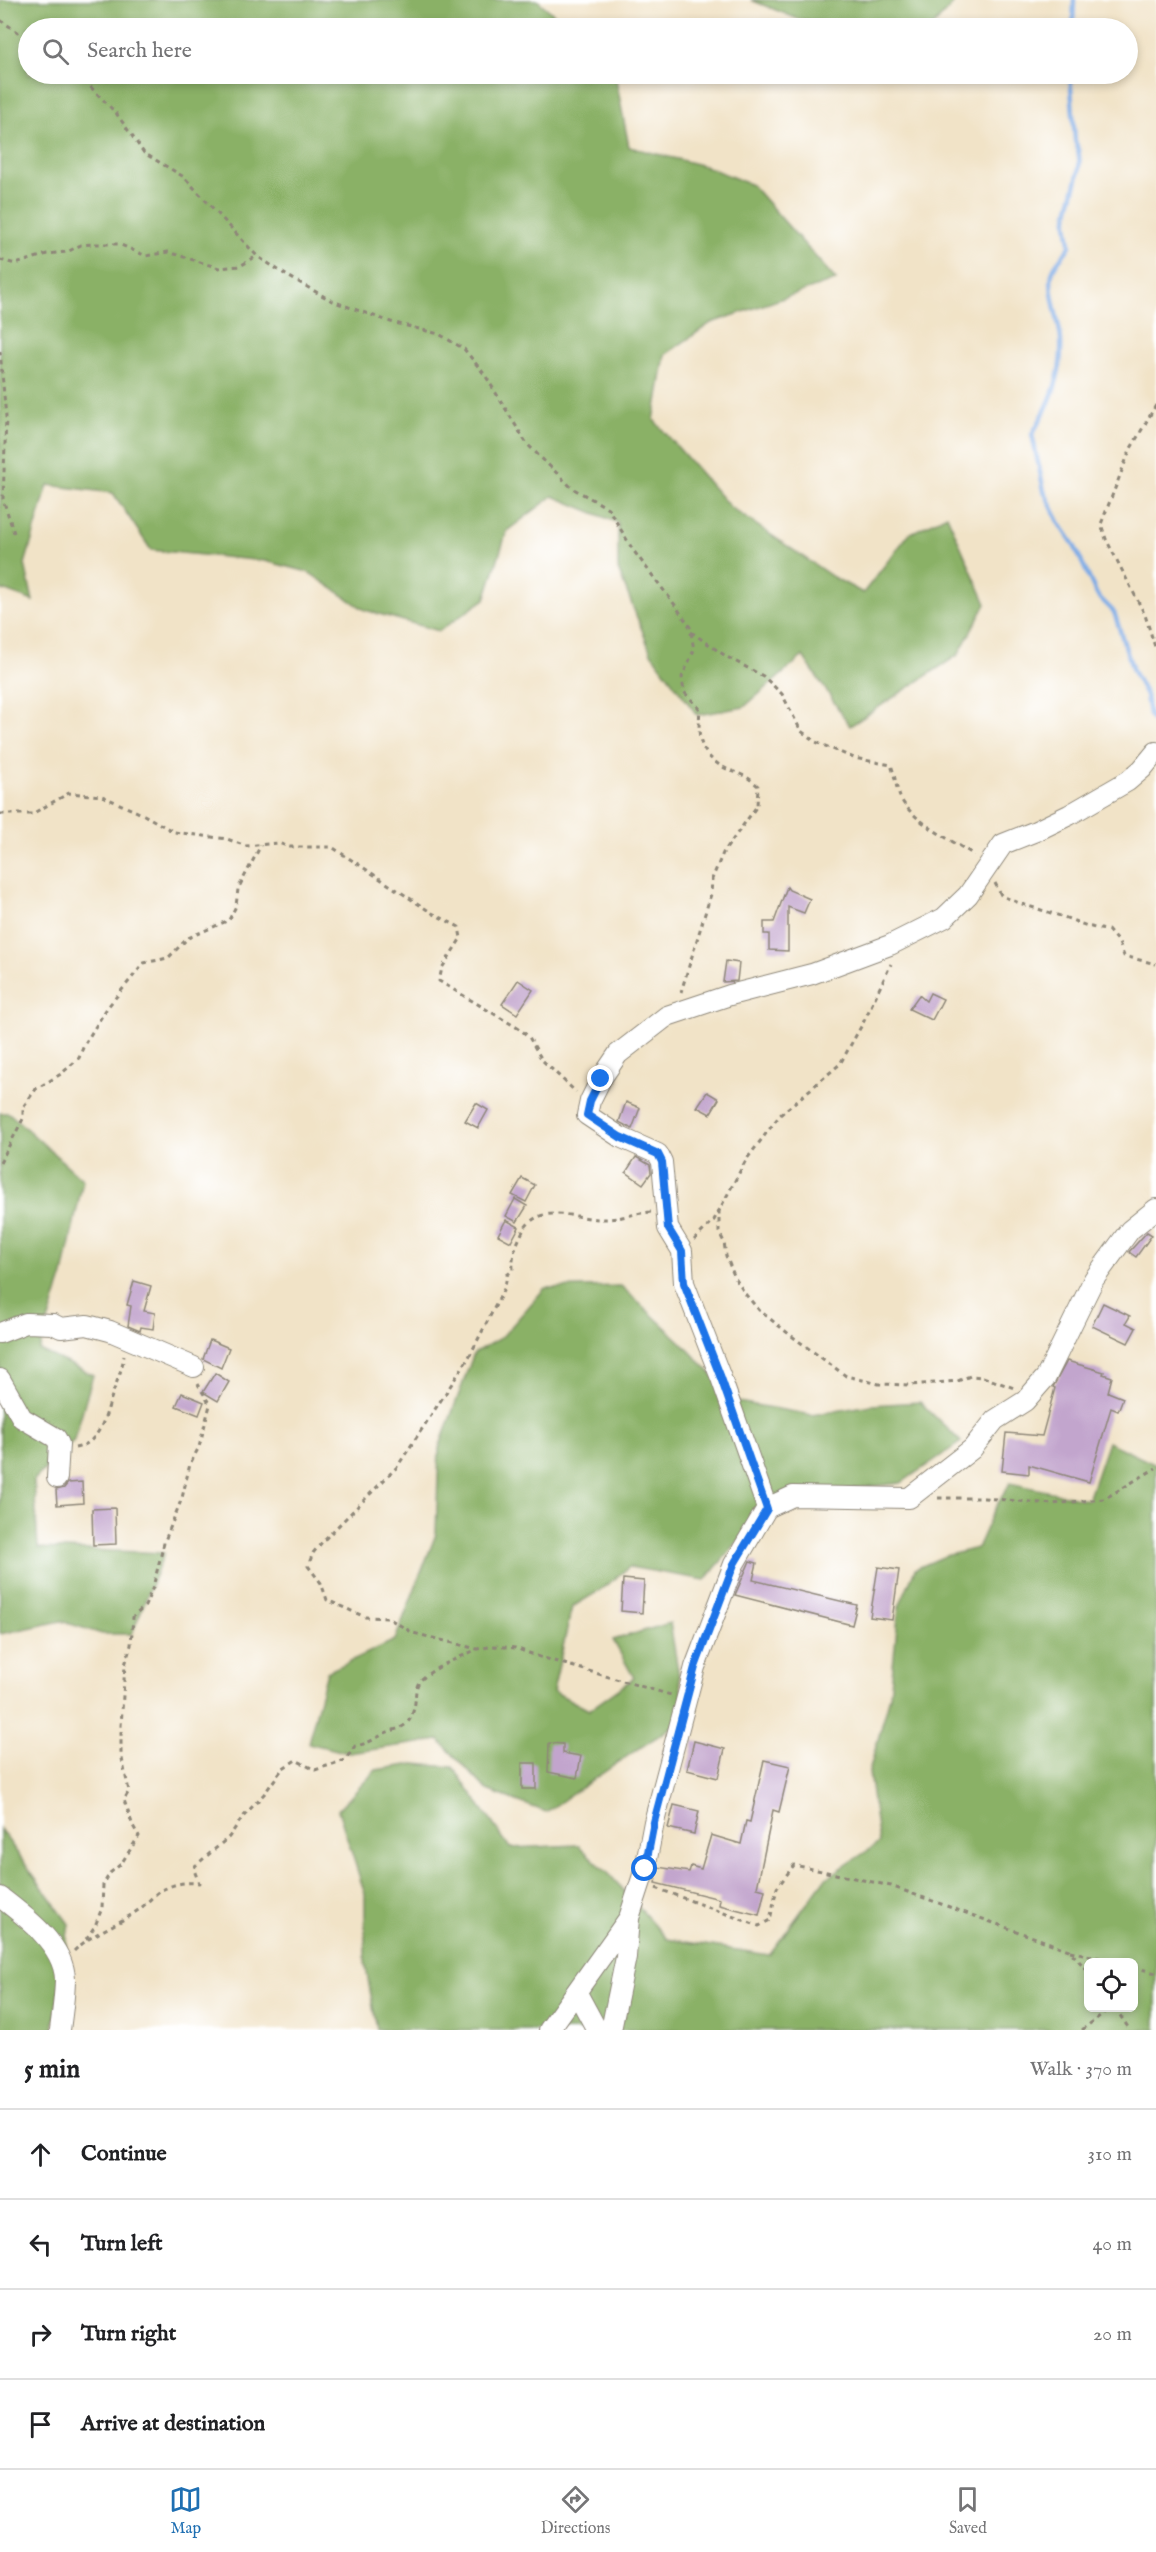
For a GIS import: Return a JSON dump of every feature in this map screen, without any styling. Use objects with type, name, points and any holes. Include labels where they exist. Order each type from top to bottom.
[{"type":"street","points":[[767,1509],[721,1378],[684,1283],[682,1251],[668,1228],[662,1162],[658,1154],[620,1137],[587,1115],[590,1101],[601,1079],[618,1054],[667,1016],[730,995],[812,974],[890,945],[944,918],[968,895],[1002,844],[1070,815],[1128,781],[1156,752]]},
{"type":"street","points":[[549,2030],[628,1918],[640,1882],[695,1667],[734,1564],[767,1509],[793,1496],[909,1498],[972,1449],[995,1420],[1028,1399],[1046,1377],[1094,1279],[1130,1230],[1156,1209]]},
{"type":"street","points":[[0,1333],[26,1323],[53,1324],[61,1329],[87,1325],[127,1338],[194,1367]]},
{"type":"street","points":[[0,1379],[22,1418],[56,1438],[59,1443],[57,1478]]},
{"type":"street","points":[[0,1897],[42,1934],[56,1952],[64,1975],[60,2030]]},
{"type":"street","points":[[611,2030],[627,1957],[628,1918]]},
{"type":"street","points":[[577,1993],[597,2030]]},
{"type":"path","points":[[0,20],[18,32]]},
{"type":"path","points":[[88,84],[116,113],[144,153],[184,177],[257,256],[332,301],[391,322],[439,334],[465,349],[485,375],[527,444],[572,488],[608,508],[633,550],[675,605],[691,632],[694,650],[682,677],[684,692],[700,709],[699,730],[702,748],[722,766],[745,774],[758,786],[757,806],[723,853],[712,879],[711,894],[684,987],[667,1016]]},
{"type":"path","points":[[0,260],[16,264],[47,254],[67,252],[81,245],[93,244],[119,244],[146,256],[168,252],[219,268],[240,266],[257,256]]},
{"type":"path","points":[[0,351],[6,417],[3,499],[14,533]]},
{"type":"path","points":[[1156,405],[1130,450],[1101,524],[1106,539],[1144,615],[1156,650]]},
{"type":"path","points":[[691,632],[727,657],[763,676],[782,694],[801,730],[816,742],[854,759],[891,765],[899,795],[911,814],[987,865],[1001,895],[1019,904],[1056,914],[1090,929],[1108,930],[1119,943],[1124,956],[1156,964]]},
{"type":"path","points":[[0,814],[32,814],[69,793],[102,796],[174,832],[227,839],[246,846],[278,843],[290,847],[324,845],[332,847],[432,914],[459,927],[461,938],[442,968],[439,981],[529,1037],[542,1060],[575,1091],[588,1110]]},
{"type":"path","points":[[0,1163],[23,1119],[22,1107],[36,1089],[61,1074],[79,1058],[84,1045],[107,1008],[144,963],[168,958],[188,938],[229,920],[236,906],[238,889],[261,845]]},
{"type":"path","points":[[682,1251],[714,1220],[746,1160],[780,1115],[840,1064],[889,966],[895,959]]},
{"type":"path","points":[[718,1210],[719,1232],[724,1242],[726,1256],[735,1278],[746,1295],[759,1310],[846,1376],[879,1384],[911,1385],[958,1382],[970,1376],[983,1377],[1010,1385],[1028,1399]]},
{"type":"path","points":[[477,1649],[413,1633],[388,1618],[365,1617],[327,1600],[321,1583],[308,1566],[313,1553],[397,1467],[468,1359],[505,1287],[507,1275],[513,1270],[511,1253],[526,1224],[541,1215],[557,1213],[598,1219],[621,1219],[634,1214],[657,1212],[668,1228]]},
{"type":"path","points":[[59,1443],[69,1449],[81,1446],[94,1438],[105,1420],[115,1386],[122,1374],[127,1338]]},
{"type":"path","points":[[64,1975],[71,1954],[95,1926],[102,1908],[103,1886],[139,1836],[124,1800],[129,1791],[121,1755],[125,1665],[133,1617],[145,1606],[149,1597],[164,1543],[182,1498],[190,1464],[199,1447],[208,1414],[210,1405],[199,1387],[194,1367]]},
{"type":"path","points":[[909,1498],[984,1498],[1052,1504],[1104,1499],[1156,1468]]},
{"type":"path","points":[[86,1939],[108,1929],[141,1908],[162,1889],[185,1882],[199,1882],[194,1870],[195,1866],[229,1837],[284,1768],[296,1760],[315,1770],[345,1760],[355,1746],[370,1743],[380,1736],[400,1730],[410,1718],[415,1707],[416,1687],[423,1678],[477,1649],[495,1646],[515,1648],[540,1657],[656,1688],[686,1701]]},
{"type":"path","points":[[640,1882],[759,1926],[770,1920],[777,1888],[794,1865],[814,1868],[891,1886],[1069,1950],[1100,1958]]},
{"type":"path","points":[[1069,1950],[1084,1966]]},
{"type":"path","points":[[1138,1968],[1156,1973]]},
{"type":"path","points":[[1082,2030],[1104,2012]]},
{"type":"path","points":[[1118,2012],[1130,2030]]},
{"type":"green space","points":[[0,0],[537,0],[558,18],[18,18],[18,84],[617,84],[629,147],[705,166],[752,185],[836,280],[711,323],[665,355],[654,420],[730,507],[833,577],[863,593],[909,534],[947,515],[986,604],[958,655],[850,726],[803,656],[744,707],[697,715],[651,653],[618,569],[618,523],[553,496],[507,531],[485,599],[439,631],[365,610],[308,572],[265,561],[151,550],[113,493],[48,485],[25,564],[33,601],[0,589]]},
{"type":"green space","points":[[751,0],[950,0],[953,4],[940,18],[796,18]]},
{"type":"green space","points":[[0,1113],[9,1113],[83,1180],[63,1275],[39,1350],[93,1375],[74,1440],[34,1480],[38,1548],[164,1553],[132,1634],[102,1634],[61,1621],[0,1634]]},
{"type":"green space","points":[[621,1286],[681,1342],[738,1402],[812,1415],[871,1405],[920,1402],[961,1442],[901,1483],[776,1497],[705,1580],[629,1567],[599,1591],[572,1607],[553,1691],[589,1710],[634,1678],[613,1640],[670,1623],[686,1718],[546,1812],[487,1790],[439,1740],[349,1753],[308,1743],[327,1672],[395,1640],[436,1534],[439,1448],[474,1353],[502,1337],[545,1288]]},
{"type":"green space","points":[[1108,1442],[1156,1465],[1156,2030],[377,2030],[365,1962],[365,1894],[338,1810],[376,1770],[414,1764],[453,1767],[510,1848],[578,1845],[610,1875],[667,1939],[769,1955],[825,1879],[879,1843],[869,1772],[890,1696],[899,1607],[915,1569],[945,1556],[977,1548],[994,1510],[1010,1483],[1088,1500]]},
{"type":"green space","points":[[0,1829],[69,1924],[53,2030],[0,2030]]},
{"type":"building","points":[[787,887],[810,899],[804,913],[788,907],[788,951],[769,950],[769,934],[764,934],[764,922],[774,922]]},
{"type":"building","points":[[726,961],[739,963],[737,981],[723,982]]},
{"type":"building","points":[[518,980],[533,990],[517,1014],[502,1004]]},
{"type":"building","points":[[930,993],[943,999],[932,1020],[909,1009],[919,995],[926,1001]]},
{"type":"building","points":[[707,1092],[719,1099],[710,1114],[697,1107]]},
{"type":"building","points":[[626,1102],[640,1108],[632,1129],[619,1122]]},
{"type":"building","points":[[476,1103],[488,1110],[478,1128],[465,1121]]},
{"type":"building","points":[[636,1157],[650,1165],[651,1173],[643,1184],[626,1172]]},
{"type":"building","points":[[522,1178],[535,1185],[526,1202],[512,1195]]},
{"type":"building","points":[[515,1199],[527,1206],[517,1222],[506,1216]]},
{"type":"building","points":[[506,1220],[519,1227],[511,1242],[498,1235]]},
{"type":"building","points":[[1147,1232],[1152,1235],[1136,1257],[1129,1252]]},
{"type":"building","points":[[134,1281],[151,1286],[144,1311],[155,1313],[153,1329],[141,1327],[140,1331],[128,1326],[131,1306],[127,1305]]},
{"type":"building","points":[[1103,1303],[1130,1316],[1126,1323],[1136,1328],[1128,1343],[1092,1326]]},
{"type":"building","points":[[210,1340],[229,1348],[221,1368],[203,1359]]},
{"type":"building","points":[[1067,1361],[1104,1372],[1103,1374],[1112,1377],[1108,1392],[1123,1398],[1118,1411],[1111,1408],[1089,1482],[1029,1465],[1029,1474],[1002,1471],[1006,1433],[1042,1436],[1055,1388],[1053,1387]]},
{"type":"building","points":[[215,1373],[229,1382],[218,1401],[203,1392]]},
{"type":"building","points":[[182,1393],[204,1402],[199,1415],[176,1406]]},
{"type":"building","points":[[82,1482],[83,1503],[57,1505],[56,1490],[64,1488],[68,1483]]},
{"type":"building","points":[[115,1508],[116,1544],[93,1545],[92,1509]]},
{"type":"building","points":[[750,1561],[757,1563],[753,1580],[857,1605],[852,1625],[735,1595]]},
{"type":"building","points":[[878,1567],[899,1570],[892,1620],[870,1617]]},
{"type":"building","points":[[623,1579],[644,1581],[642,1613],[621,1611]]},
{"type":"building","points":[[694,1741],[725,1749],[718,1778],[687,1770]]},
{"type":"building","points":[[549,1743],[563,1744],[563,1753],[581,1756],[577,1778],[548,1772]]},
{"type":"building","points":[[764,1760],[790,1766],[779,1812],[773,1810],[757,1888],[765,1890],[759,1915],[719,1905],[720,1899],[655,1883],[658,1867],[689,1872],[691,1866],[701,1869],[711,1835],[741,1844],[746,1821],[750,1822]]},
{"type":"building","points":[[522,1763],[536,1763],[536,1789],[522,1789]]},
{"type":"building","points":[[674,1805],[699,1811],[694,1834],[668,1828]]},
{"type":"waterway","points":[[1073,18],[1074,0]]},
{"type":"waterway","points":[[1071,84],[1079,170],[1067,218],[1070,246],[1054,268],[1051,284],[1061,340],[1060,365],[1050,401],[1032,434],[1044,491],[1060,524],[1074,545],[1097,595],[1114,612],[1133,671],[1146,695],[1149,715],[1156,724]]},
{"type":"route","points":[[601,1079],[590,1101],[587,1115],[620,1137],[658,1154],[662,1162],[661,1172],[668,1228],[682,1251],[684,1283],[721,1378],[767,1509],[734,1564],[695,1667],[654,1822],[645,1869]]}]
